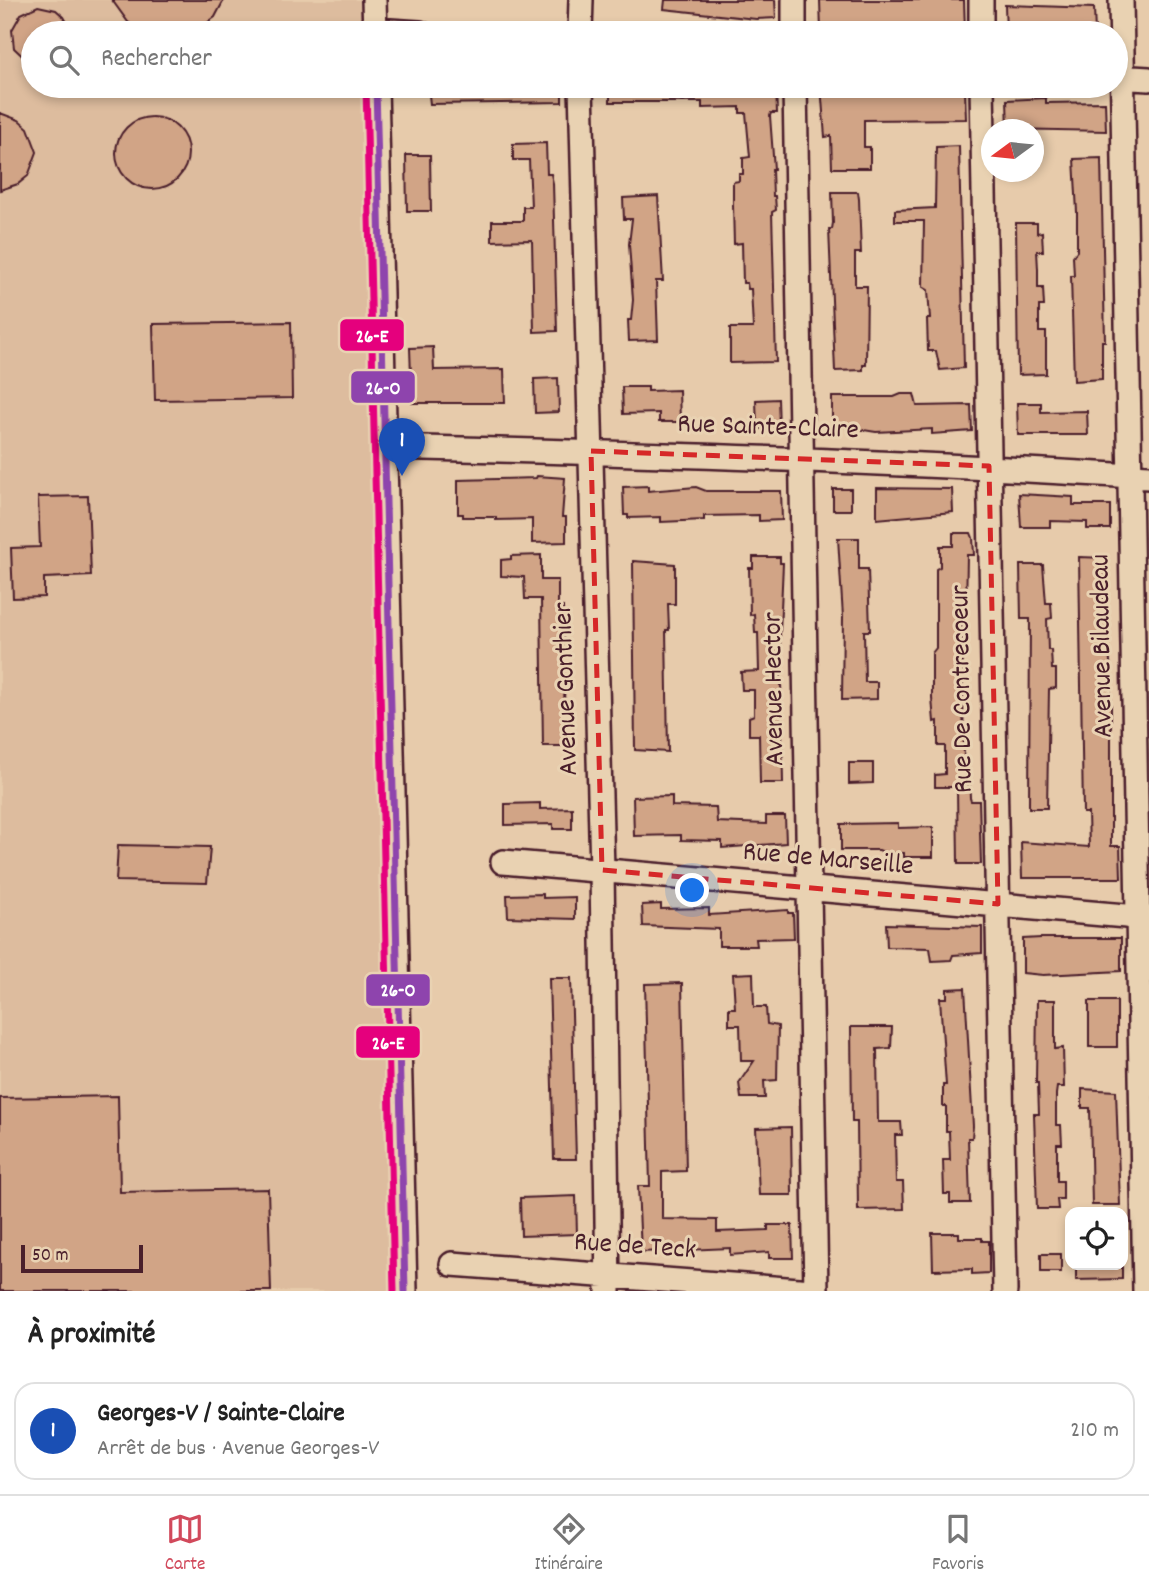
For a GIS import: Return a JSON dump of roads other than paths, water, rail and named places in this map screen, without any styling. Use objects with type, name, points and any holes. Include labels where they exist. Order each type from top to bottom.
[{"type":"street","points":[[374,0],[375,21]]},
{"type":"street","points":[[580,21],[581,0]]},
{"type":"street","points":[[794,0],[794,21]]},
{"type":"street","points":[[981,0],[981,21]]},
{"type":"street","name":"Avenue Bilaudeau","points":[[1121,0],[1121,21]]},
{"type":"street","points":[[1128,78],[1149,79]]},
{"type":"street","points":[[376,98],[405,1291]]},
{"type":"street","name":"Avenue Gonthier","points":[[581,98],[602,870],[608,1283]]},
{"type":"street","name":"Avenue Hector","points":[[795,98],[814,1291]]},
{"type":"street","name":"Rue De Contrecoeur","points":[[982,98],[1005,1291]]},
{"type":"street","name":"Avenue Bilaudeau","points":[[1121,98],[1140,476],[1145,1291]]},
{"type":"street","name":"Rue Sainte-Claire","points":[[385,447],[591,451],[802,462],[989,466],[1140,476]]},
{"type":"street","name":"Rue de Marseille","points":[[503,862],[1144,918]]},
{"type":"street","name":"Rue de Teck","points":[[452,1264],[608,1283],[814,1291]]},
{"type":"place","name":"Georges-V / Sainte-Claire","points":[[402,476]]}]
